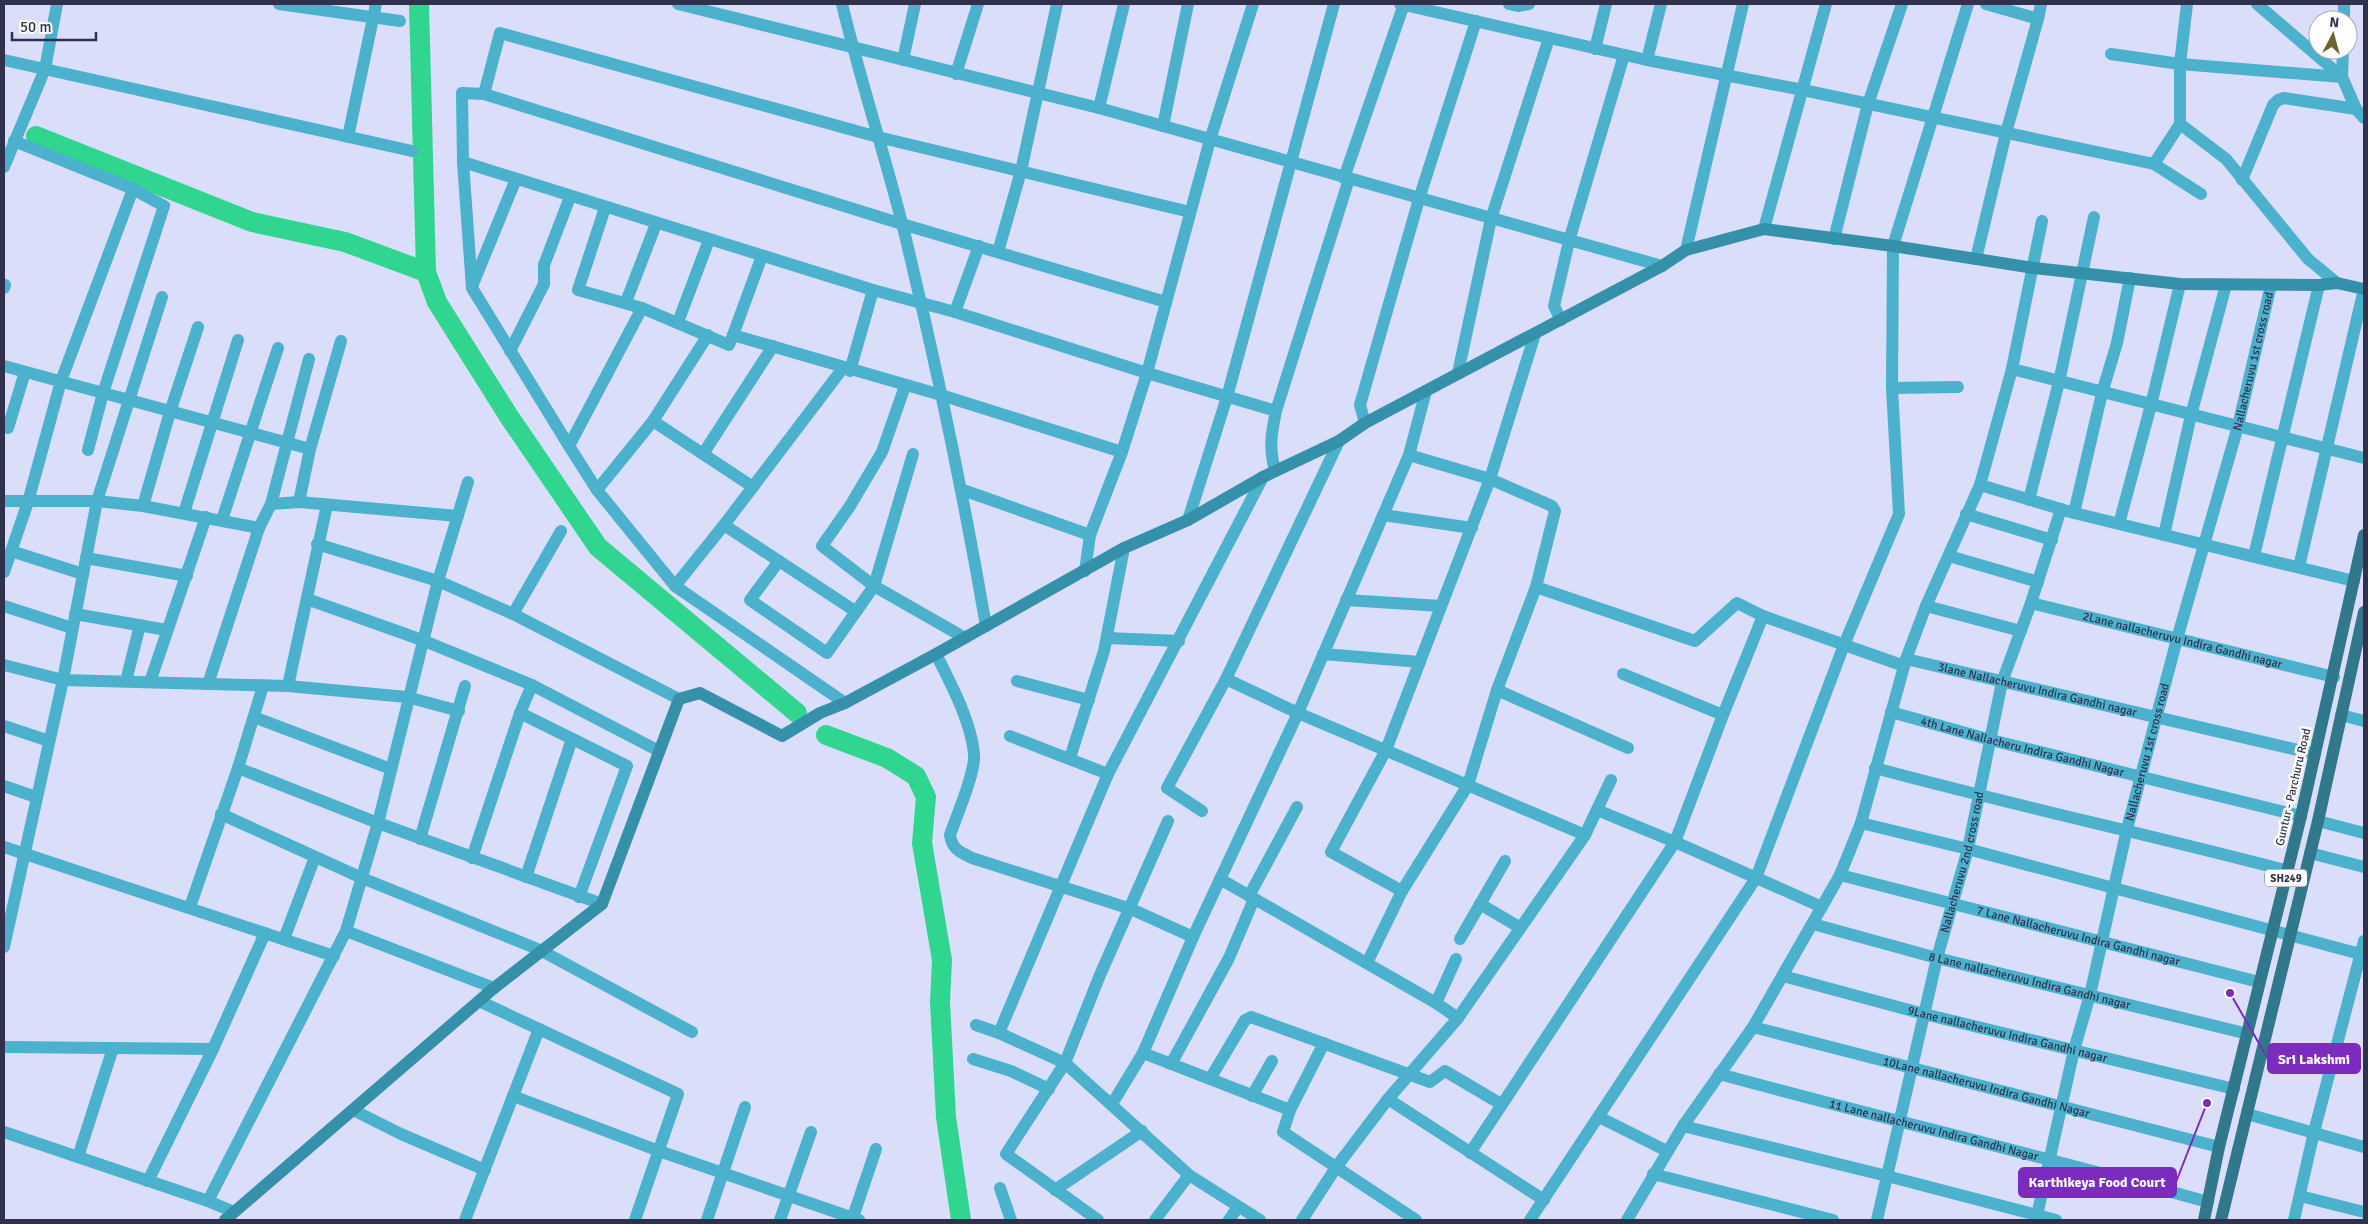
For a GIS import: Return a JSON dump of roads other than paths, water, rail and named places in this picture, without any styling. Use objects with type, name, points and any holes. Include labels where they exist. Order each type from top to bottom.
[{"type":"main road","points":[[230,1216],[494,988],[540,950],[602,904],[679,699],[700,693],[782,736],[820,713],[845,703],[936,654],[1124,548],[1188,520],[1262,477],[1339,441],[1365,423],[1662,266],[1686,250],[1764,230],[1893,246],[2034,268],[2180,284],[2319,286],[2336,283],[2364,289]]},
{"type":"main road","name":"Guntur - Parchuru Road","points":[[2204,1220],[2219,1147],[2334,677],[2364,535]]},
{"type":"main road","name":"SH249","points":[[2221,1220],[2362,634],[2364,612]]},
{"type":"street","points":[[4,167],[45,69],[57,4]]},
{"type":"street","points":[[279,4],[400,21]]},
{"type":"street","points":[[348,137],[376,4]]},
{"type":"street","points":[[678,4],[1099,108],[1662,266]]},
{"type":"street","points":[[842,4],[902,224],[921,303],[963,490],[986,626]]},
{"type":"street","points":[[903,60],[915,4]]},
{"type":"street","points":[[956,74],[978,4]]},
{"type":"street","points":[[998,252],[1021,171],[1057,4]]},
{"type":"street","points":[[1099,108],[1124,4]]},
{"type":"street","points":[[1163,126],[1188,4]]},
{"type":"street","points":[[1085,571],[1090,535],[1122,452],[1146,373],[1210,140],[1253,4]]},
{"type":"street","points":[[1188,520],[1227,397],[1289,162],[1334,4]]},
{"type":"street","points":[[1275,471],[1270,454],[1270,442],[1276,411],[1402,4],[1647,60],[1803,90],[2154,164],[2201,194]]},
{"type":"street","points":[[1509,4],[1518,6],[1529,4]]},
{"type":"street","points":[[1595,48],[1606,4]]},
{"type":"street","points":[[1647,60],[1661,4]]},
{"type":"street","points":[[1686,250],[1744,4]]},
{"type":"street","points":[[1764,230],[1826,4]]},
{"type":"street","points":[[1834,239],[1868,104],[1902,4]]},
{"type":"street","points":[[1530,1220],[1756,878],[1844,645],[1899,514],[1892,388],[1893,246],[1968,4]]},
{"type":"street","points":[[1986,4],[2038,20]]},
{"type":"street","points":[[1976,259],[2006,133],[2038,20],[2040,4]]},
{"type":"street","points":[[2154,164],[2180,124],[2180,64],[2187,4]]},
{"type":"street","points":[[2257,4],[2342,77],[2360,114]]},
{"type":"street","points":[[1365,423],[1360,405],[1419,199],[1476,21]]},
{"type":"street","points":[[484,94],[500,34],[878,137],[1190,212]]},
{"type":"street","points":[[1458,373],[1491,219],[1548,38]]},
{"type":"street","points":[[2111,54],[2180,64],[2342,77]]},
{"type":"street","points":[[1561,320],[1554,306],[1569,241],[1624,55]]},
{"type":"street","points":[[4,60],[412,152]]},
{"type":"street","points":[[2342,77],[2343,60]]},
{"type":"street","points":[[845,703],[675,586],[597,490],[569,446],[472,288],[463,162],[462,93],[484,94],[902,224],[1166,302]]},
{"type":"street","points":[[2242,180],[2274,105],[2278,100],[2284,98],[2360,114]]},
{"type":"street","points":[[2180,124],[2226,160],[2308,259],[2336,283]]},
{"type":"street","points":[[14,141],[133,189],[164,206],[103,393],[88,450]]},
{"type":"street","points":[[463,162],[656,224],[873,290],[955,312],[1146,373],[1276,411]]},
{"type":"street","points":[[472,288],[516,179]]},
{"type":"street","points":[[4,572],[28,502],[61,381],[133,189]]},
{"type":"street","points":[[510,351],[544,284],[544,265],[570,197]]},
{"type":"street","points":[[605,208],[578,290],[626,302],[678,322],[729,345],[762,256]]},
{"type":"street","points":[[2029,500],[2060,382],[2094,217]]},
{"type":"street","points":[[1627,1220],[1683,1126],[1754,1026],[1840,875],[1861,823],[1905,662],[1926,606],[1980,485],[2012,370],[2042,221]]},
{"type":"street","points":[[626,302],[656,224]]},
{"type":"street","points":[[678,322],[709,240]]},
{"type":"street","points":[[955,312],[979,246]]},
{"type":"street","points":[[2074,513],[2102,393],[2117,343],[2130,278]]},
{"type":"street","points":[[2119,524],[2151,405],[2180,284]]},
{"type":"street","points":[[2164,535],[2191,415],[2226,285]]},
{"type":"street","name":"Nallacheruvu 1st cross road","points":[[2037,1218],[2074,1050],[2090,996],[2127,829],[2177,639],[2238,426],[2271,286]]},
{"type":"street","points":[[2254,556],[2319,286]]},
{"type":"street","points":[[2299,567],[2325,448],[2364,289]]},
{"type":"street","points":[[675,586],[846,370],[873,290]]},
{"type":"street","points":[[4,947],[7,912],[24,854],[63,680],[97,501],[162,297]]},
{"type":"street","points":[[569,446],[642,308]]},
{"type":"street","points":[[143,506],[170,412],[198,327]]},
{"type":"street","points":[[1402,891],[1331,852],[1386,750],[1490,480],[1534,334]]},
{"type":"street","points":[[597,490],[653,421],[708,335]]},
{"type":"street","points":[[733,335],[846,370],[941,395],[1122,452]]},
{"type":"street","points":[[184,513],[238,340]]},
{"type":"street","points":[[299,502],[310,449],[341,341]]},
{"type":"street","points":[[703,454],[773,346]]},
{"type":"street","points":[[222,520],[278,348]]},
{"type":"street","points":[[208,684],[259,528],[271,504],[309,359]]},
{"type":"street","points":[[4,366],[310,449]]},
{"type":"street","points":[[2012,370],[2364,458]]},
{"type":"street","points":[[8,428],[25,372]]},
{"type":"street","points":[[906,386],[894,424],[882,452],[850,506],[822,546],[874,586],[965,638]]},
{"type":"street","points":[[1892,388],[1958,387]]},
{"type":"street","points":[[1112,1104],[1143,1054],[1193,937],[1298,714],[1408,454],[1426,391]]},
{"type":"street","points":[[653,421],[753,487]]},
{"type":"street","points":[[1202,811],[1167,788],[1226,679],[1339,441]]},
{"type":"street","points":[[779,561],[750,600],[827,653],[874,586],[913,454]]},
{"type":"street","points":[[1367,963],[1402,891],[1468,785],[1497,690],[1536,587],[1555,511],[1552,506],[1490,480],[1408,454]]},
{"type":"street","points":[[999,1033],[1108,774],[1179,641],[1262,477]]},
{"type":"street","points":[[208,1201],[346,931],[378,824],[438,581],[468,482]]},
{"type":"street","points":[[1980,485],[2074,513],[2354,581]]},
{"type":"street","points":[[963,490],[1090,535]]},
{"type":"street","points":[[4,501],[97,501],[143,506],[259,528]]},
{"type":"street","points":[[271,504],[299,502],[458,516]]},
{"type":"street","points":[[288,686],[317,544],[327,505]]},
{"type":"street","name":"Nallacheruvu 2nd cross road","points":[[1877,1220],[1937,958],[1968,849],[2002,682],[2031,603],[2061,509]]},
{"type":"street","points":[[1966,514],[2052,540]]},
{"type":"street","points":[[1383,515],[1472,528]]},
{"type":"street","points":[[150,682],[206,517]]},
{"type":"street","points":[[724,525],[855,612]]},
{"type":"street","points":[[512,614],[561,531]]},
{"type":"street","points":[[317,544],[438,581],[512,614],[679,699]]},
{"type":"street","points":[[1070,758],[1107,638],[1124,548]]},
{"type":"street","points":[[12,551],[83,574]]},
{"type":"street","points":[[1949,556],[2038,582]]},
{"type":"street","points":[[86,558],[187,576]]},
{"type":"street","name":"3lane Nallacheruvu Indira Gandhi nagar","points":[[1536,587],[1695,641],[1737,603],[1762,616],[1844,645],[1905,662],[2156,716],[2315,754]]},
{"type":"street","points":[[307,599],[422,640],[532,686],[659,751]]},
{"type":"street","points":[[1346,600],[1442,606]]},
{"type":"street","name":"2Lane nallacheruvu Indira Gandhi nagar","points":[[2031,603],[2334,677]]},
{"type":"street","points":[[4,606],[72,628]]},
{"type":"street","points":[[1926,606],[2021,631]]},
{"type":"street","points":[[75,614],[167,630]]},
{"type":"street","points":[[1470,1153],[1676,842],[1762,616]]},
{"type":"street","points":[[126,681],[140,626]]},
{"type":"street","points":[[1107,638],[1179,641]]},
{"type":"street","points":[[936,654],[961,706],[974,755],[972,768],[950,835],[952,843],[957,850],[972,858],[1131,909],[1193,937]]},
{"type":"street","points":[[1323,654],[1420,662]]},
{"type":"street","points":[[4,665],[63,680],[288,686],[408,697],[458,711]]},
{"type":"street","points":[[1623,674],[1723,715]]},
{"type":"street","points":[[1226,679],[1298,714],[1585,835]]},
{"type":"street","points":[[1018,682],[1089,700]]},
{"type":"street","points":[[190,907],[238,768],[263,686]]},
{"type":"street","points":[[420,839],[466,686]]},
{"type":"street","points":[[472,858],[520,713],[532,686]]},
{"type":"street","points":[[1497,690],[1628,748]]},
{"type":"street","name":"4th Lane Nallacheru Indira Gandhi Nagar","points":[[1891,712],[1991,740],[2301,816]]},
{"type":"street","points":[[520,713],[627,766],[579,897]]},
{"type":"street","points":[[2341,715],[2364,721]]},
{"type":"street","points":[[254,716],[392,769]]},
{"type":"street","points":[[4,726],[49,741]]},
{"type":"street","points":[[1010,736],[1108,774]]},
{"type":"street","points":[[526,877],[572,739]]},
{"type":"street","points":[[238,768],[378,824],[602,904]]},
{"type":"street","points":[[1875,768],[1978,796],[2127,829],[2288,871]]},
{"type":"street","points":[[1302,1220],[1337,1166],[1388,1099],[1458,1018],[1519,927],[1585,835],[1611,780]]},
{"type":"street","points":[[4,786],[36,797]]},
{"type":"street","points":[[1171,1064],[1229,958],[1252,897],[1296,807]]},
{"type":"street","points":[[1597,810],[1676,842],[1822,906]]},
{"type":"street","points":[[221,814],[362,878],[540,950],[692,1032]]},
{"type":"street","points":[[1098,1220],[1006,1154],[1065,1063],[1100,975],[1131,909],[1168,821]]},
{"type":"street","points":[[2318,821],[2364,833]]},
{"type":"street","points":[[1861,823],[1968,849],[2290,934],[2363,950],[2314,1132],[2294,1220]]},
{"type":"street","points":[[4,847],[334,956]]},
{"type":"street","points":[[2310,853],[2364,867]]},
{"type":"street","points":[[284,939],[315,857]]},
{"type":"street","points":[[1460,939],[1504,861]]},
{"type":"street","name":"7 Lane Nallacheruvu Indira Gandhi nagar","points":[[1840,875],[2259,982]]},
{"type":"street","points":[[1220,879],[1436,1003],[1458,1018]]},
{"type":"street","points":[[1480,904],[1519,927]]},
{"type":"street","name":"8 Lane nallacheruvu Indira Gandhi nagar","points":[[1813,924],[1937,958],[2248,1034]]},
{"type":"street","points":[[346,931],[494,988]]},
{"type":"street","points":[[148,1181],[213,1049],[265,933]]},
{"type":"street","points":[[1436,1003],[1456,959]]},
{"type":"street","name":"9Lane nallacheruvu Indira Gandhi nagar","points":[[1783,976],[1924,1014],[2234,1089]]},
{"type":"street","points":[[479,1002],[678,1094],[635,1220]]},
{"type":"street","points":[[1210,1080],[1245,1020],[1251,1018],[1430,1082],[1445,1070],[1501,1104]]},
{"type":"street","points":[[976,1025],[999,1033],[1065,1063],[1189,1175],[1260,1220]]},
{"type":"street","name":"10Lane nallacheruvu Indira Gandhi Nagar","points":[[1754,1026],[2219,1147]]},
{"type":"street","points":[[465,1220],[539,1029]]},
{"type":"street","points":[[1324,1043],[1290,1110],[1283,1132],[1416,1220]]},
{"type":"street","points":[[4,1047],[213,1049]]},
{"type":"street","points":[[78,1157],[113,1048]]},
{"type":"street","points":[[1143,1054],[1290,1110]]},
{"type":"street","points":[[973,1059],[1011,1071],[1049,1089]]},
{"type":"street","points":[[1252,1096],[1272,1061]]},
{"type":"street","name":"11 Lane nallacheruvu Indira Gandhi Nagar","points":[[1719,1074],[1898,1122],[2050,1158],[2208,1202]]},
{"type":"street","points":[[513,1096],[659,1152],[855,1220],[876,1149]]},
{"type":"street","points":[[1388,1099],[1544,1200]]},
{"type":"street","points":[[707,1220],[745,1107]]},
{"type":"street","points":[[353,1110],[392,1130],[485,1170]]},
{"type":"street","points":[[2247,1114],[2364,1147]]},
{"type":"street","points":[[1599,1117],[1667,1151]]},
{"type":"street","points":[[1683,1126],[1887,1176],[2037,1218],[2056,1220]]},
{"type":"street","points":[[1056,1190],[1142,1131]]},
{"type":"street","points":[[4,1132],[208,1201],[230,1216]]},
{"type":"street","points":[[780,1220],[811,1132]]},
{"type":"street","points":[[1653,1174],[1833,1220]]},
{"type":"street","points":[[1155,1220],[1189,1175]]},
{"type":"street","points":[[1000,1188],[1011,1220]]},
{"type":"street","points":[[2300,1196],[2359,1214]]},
{"type":"street","points":[[1229,1220],[1238,1206]]},
{"type":"waterway","points":[[419,4],[426,272],[437,302],[508,415],[598,547],[797,713]]},
{"type":"waterway","points":[[36,136],[252,222],[345,242],[426,272]]},
{"type":"waterway","points":[[826,735],[887,758],[916,776],[926,797],[922,843],[942,960],[940,1002],[946,1117],[961,1220]]},
{"type":"place","name":"Sri Lakshmi","points":[[2230,993]]},
{"type":"place","name":"Karthikeya Food Court","points":[[2207,1103]]}]
